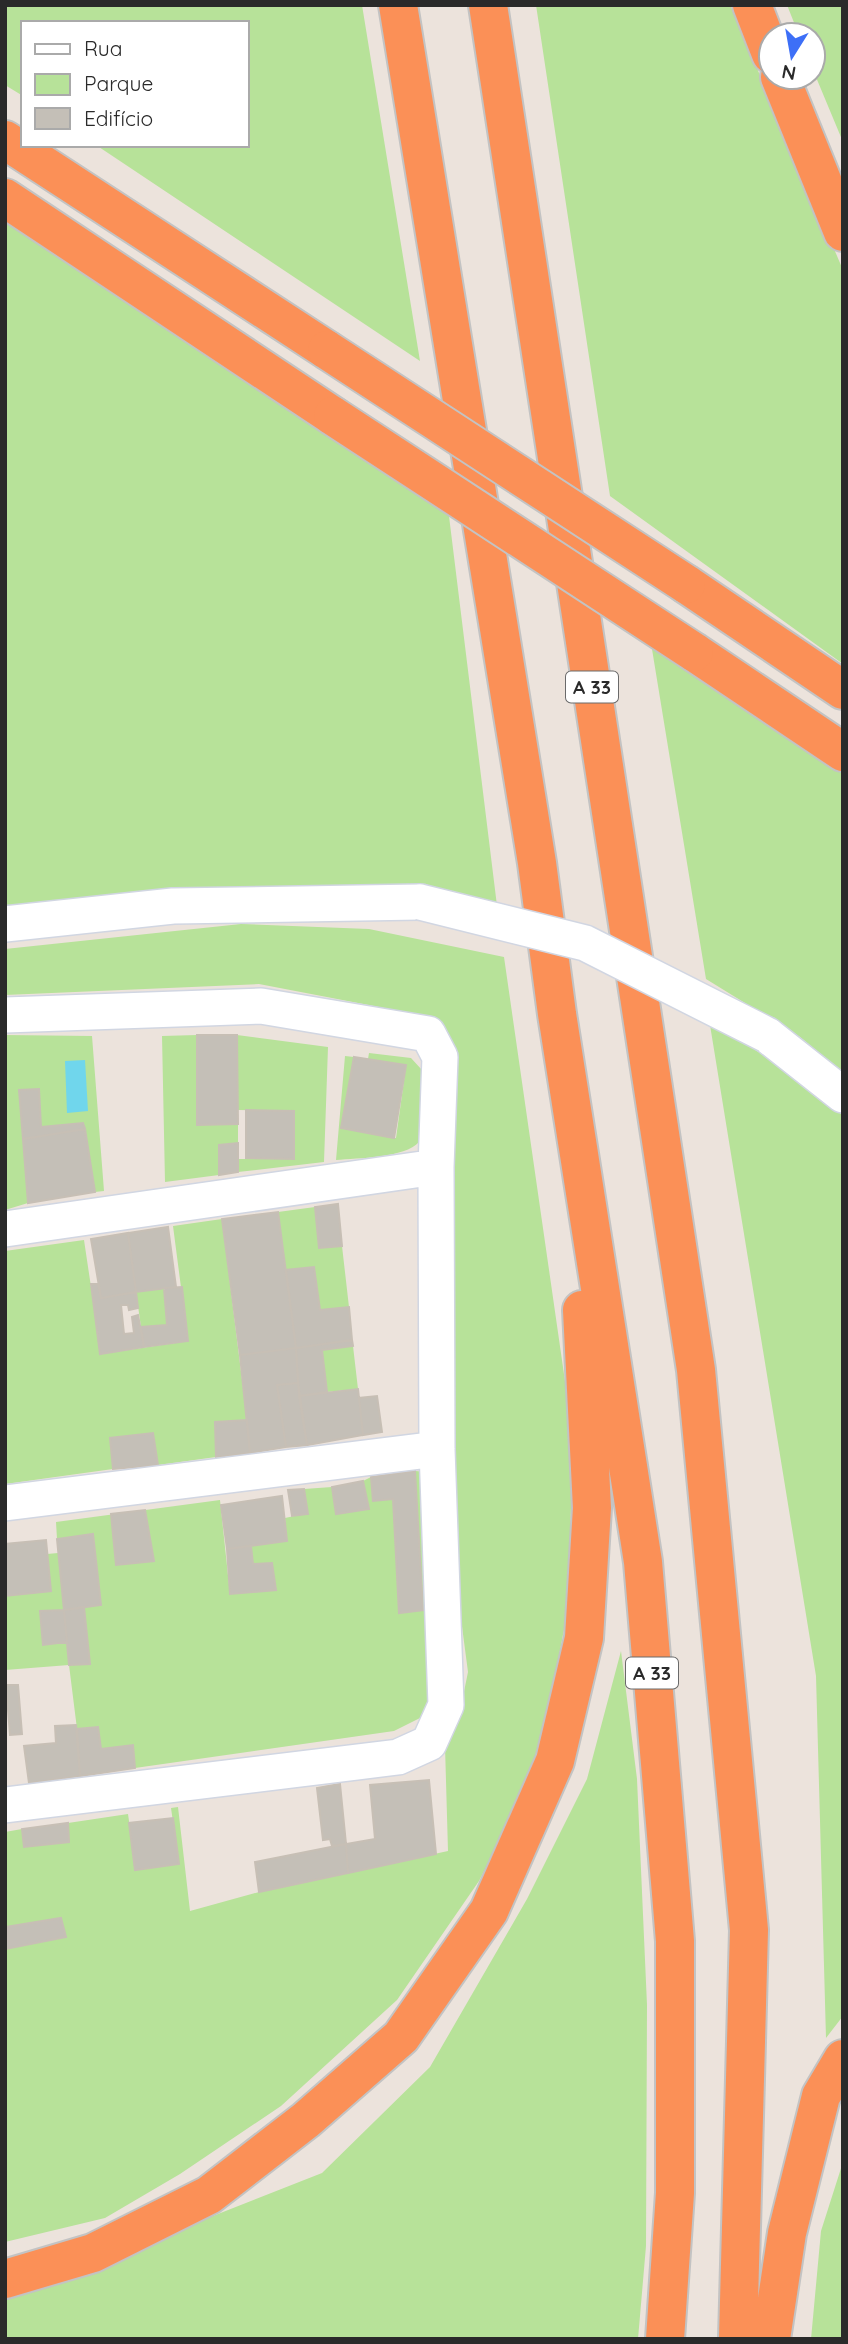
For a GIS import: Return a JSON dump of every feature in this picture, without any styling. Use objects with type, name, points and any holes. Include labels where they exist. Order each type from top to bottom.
[{"type":"highway","name":"A 33","points":[[398,5],[537,863],[557,1013],[643,1562],[674,1927],[675,2193],[665,2339]]},
{"type":"highway","name":"A 33","points":[[488,5],[695,1370],[749,1930],[738,2339]]},
{"type":"highway","points":[[786,91],[843,232]]},
{"type":"highway","points":[[5,139],[686,584],[843,690]]},
{"type":"highway","points":[[5,198],[843,752]]},
{"type":"highway","points":[[5,2278],[93,2253],[209,2195],[306,2120],[401,2037],[489,1911],[555,1762],[583,1638],[592,1508],[582,1311],[549,1073],[557,1013]]},
{"type":"highway","points":[[771,2339],[787,2233],[821,2096],[843,2059]]},
{"type":"street","points":[[5,924],[173,906],[420,902],[585,943],[767,1035],[843,1095]]},
{"type":"street","points":[[5,1014],[261,1006],[428,1034],[440,1057],[436,1167],[437,1448],[446,1705],[429,1743],[398,1757],[5,1805]]},
{"type":"street","points":[[5,1229],[436,1167]]},
{"type":"street","points":[[5,1503],[437,1448]]},
{"type":"green space","points":[[5,5],[362,5],[420,361],[99,147],[248,147],[248,21],[21,21],[21,95],[5,85]]},
{"type":"green space","points":[[536,5],[730,5],[757,68],[757,91],[767,91],[843,270],[843,664],[610,496]]},
{"type":"green space","points":[[787,5],[843,5],[843,142],[822,91],[827,91],[827,21],[793,21]]},
{"type":"green space","points":[[5,198],[448,508],[499,922],[420,902],[5,924]]},
{"type":"green space","points":[[651,643],[843,770],[843,1073],[800,1037],[706,979]]},
{"type":"green space","points":[[241,924],[369,929],[504,957],[568,1402],[572,1482],[567,1614],[550,1702],[531,1771],[508,1824],[479,1881],[397,2000],[281,2106],[180,2174],[105,2218],[5,2242],[5,1949],[66,1937],[60,1918],[5,1927],[5,1832],[22,1829],[25,1847],[69,1842],[68,1823],[128,1814],[136,1870],[179,1864],[171,1808],[178,1807],[190,1911],[259,1892],[448,1851],[445,1746],[458,1721],[468,1672],[451,1543],[442,1028],[405,1012],[259,984],[5,995],[5,949]]},
{"type":"green space","points":[[710,1025],[794,1071],[843,1116],[843,2016],[826,2038],[816,1676]]},
{"type":"green space","points":[[5,1035],[92,1036],[104,1191],[95,1192],[83,1123],[41,1127],[39,1090],[20,1090],[28,1203],[5,1210]]},
{"type":"green space","points":[[197,1035],[197,1125],[238,1124],[238,1143],[219,1145],[219,1175],[165,1182],[162,1036]]},
{"type":"green space","points":[[237,1035],[328,1047],[324,1162],[238,1172],[238,1159],[294,1159],[294,1111],[238,1110]]},
{"type":"green space","points":[[369,1053],[411,1058],[422,1070],[419,1142],[392,1154],[336,1160],[345,1056],[354,1057],[341,1128],[396,1138],[406,1066],[368,1059]]},
{"type":"green space","points":[[315,1207],[319,1248],[342,1246],[349,1307],[320,1310],[314,1268],[286,1270],[278,1212]]},
{"type":"green space","points":[[222,1219],[247,1420],[215,1423],[216,1457],[158,1465],[153,1433],[110,1438],[113,1469],[5,1484],[5,1251],[84,1240],[101,1354],[188,1341],[173,1226]]},
{"type":"green space","points":[[164,1288],[167,1325],[141,1327],[136,1292]]},
{"type":"green space","points":[[353,1346],[358,1389],[327,1392],[322,1350]]},
{"type":"green space","points":[[415,1471],[429,1472],[436,1702],[420,1718],[394,1731],[135,1768],[133,1745],[101,1749],[98,1727],[77,1729],[69,1665],[5,1670],[5,1596],[51,1591],[47,1554],[58,1553],[64,1610],[40,1611],[43,1645],[84,1607],[101,1605],[93,1534],[57,1539],[56,1522],[220,1500],[230,1594],[276,1590],[272,1563],[253,1564],[251,1546],[287,1541],[285,1518],[308,1513],[304,1489],[332,1487],[337,1514],[368,1509],[363,1481],[371,1477],[373,1501],[393,1499],[399,1613]]},
{"type":"green space","points":[[621,1651],[637,1779],[647,2005],[646,2246],[638,2339],[5,2339],[5,2298],[322,2173],[430,2067],[527,1899],[587,1779]]},
{"type":"green space","points":[[843,2162],[843,2339],[811,2339],[821,2231]]},
{"type":"water","points":[[85,1060],[88,1111],[67,1113],[65,1061]]},
{"type":"building","points":[[197,1035],[237,1035],[238,1124],[197,1125]]},
{"type":"building","points":[[354,1057],[406,1065],[394,1138],[341,1128]]},
{"type":"building","points":[[39,1089],[41,1127],[83,1123],[85,1129],[23,1139],[19,1090]]},
{"type":"building","points":[[246,1110],[294,1111],[294,1159],[246,1158]]},
{"type":"building","points":[[85,1129],[95,1192],[28,1203],[23,1139]]},
{"type":"building","points":[[238,1143],[238,1172],[219,1175],[219,1145]]},
{"type":"building","points":[[338,1204],[342,1246],[319,1248],[315,1207]]},
{"type":"building","points":[[278,1212],[296,1348],[240,1355],[222,1219]]},
{"type":"building","points":[[168,1227],[176,1287],[136,1292],[128,1233]]},
{"type":"building","points":[[128,1233],[136,1292],[101,1298],[91,1239]]},
{"type":"building","points":[[314,1267],[320,1310],[349,1307],[352,1340],[296,1348],[286,1270]]},
{"type":"building","points":[[91,1284],[98,1284],[101,1298],[136,1292],[138,1308],[129,1310],[128,1305],[121,1305],[124,1334],[134,1333],[132,1317],[138,1315],[144,1347],[100,1354]]},
{"type":"building","points":[[182,1287],[188,1341],[144,1347],[141,1327],[167,1325],[164,1288]]},
{"type":"building","points":[[352,1340],[353,1346],[322,1350],[327,1392],[299,1396],[296,1348]]},
{"type":"building","points":[[296,1348],[298,1383],[277,1385],[286,1447],[250,1453],[240,1355]]},
{"type":"building","points":[[298,1383],[307,1445],[286,1447],[277,1385]]},
{"type":"building","points":[[358,1389],[363,1435],[307,1445],[299,1396]]},
{"type":"building","points":[[377,1396],[382,1432],[363,1435],[359,1398]]},
{"type":"building","points":[[247,1420],[250,1453],[216,1457],[215,1422]]},
{"type":"building","points":[[153,1433],[158,1465],[113,1469],[110,1438]]},
{"type":"building","points":[[415,1471],[423,1610],[399,1613],[393,1499],[373,1501],[371,1477]]},
{"type":"building","points":[[363,1481],[369,1509],[336,1514],[332,1487]]},
{"type":"building","points":[[304,1489],[308,1514],[292,1516],[288,1490]]},
{"type":"building","points":[[282,1496],[287,1541],[227,1549],[221,1505]]},
{"type":"building","points":[[145,1510],[154,1561],[116,1565],[111,1514]]},
{"type":"building","points":[[93,1534],[101,1605],[64,1610],[57,1539]]},
{"type":"building","points":[[46,1540],[51,1591],[5,1596],[5,1544]]},
{"type":"building","points":[[251,1546],[253,1564],[272,1563],[276,1590],[230,1594],[227,1549]]},
{"type":"building","points":[[84,1607],[90,1664],[69,1665],[64,1610]]},
{"type":"building","points":[[64,1610],[67,1642],[43,1645],[40,1611]]},
{"type":"building","points":[[6,1685],[18,1685],[22,1734],[10,1735]]},
{"type":"building","points":[[76,1725],[80,1776],[29,1783],[24,1746],[56,1743],[55,1726]]},
{"type":"building","points":[[98,1727],[101,1749],[133,1745],[135,1768],[80,1776],[77,1729]]},
{"type":"building","points":[[429,1780],[436,1854],[348,1873],[346,1844],[375,1839],[370,1785]]},
{"type":"building","points":[[340,1784],[346,1844],[332,1846],[330,1839],[323,1840],[317,1788]]},
{"type":"building","points":[[173,1818],[179,1864],[135,1870],[129,1823]]},
{"type":"building","points":[[68,1823],[69,1842],[24,1847],[22,1829]]},
{"type":"building","points":[[346,1844],[348,1873],[259,1892],[255,1862]]},
{"type":"building","points":[[61,1918],[66,1937],[5,1949],[5,1927]]}]
